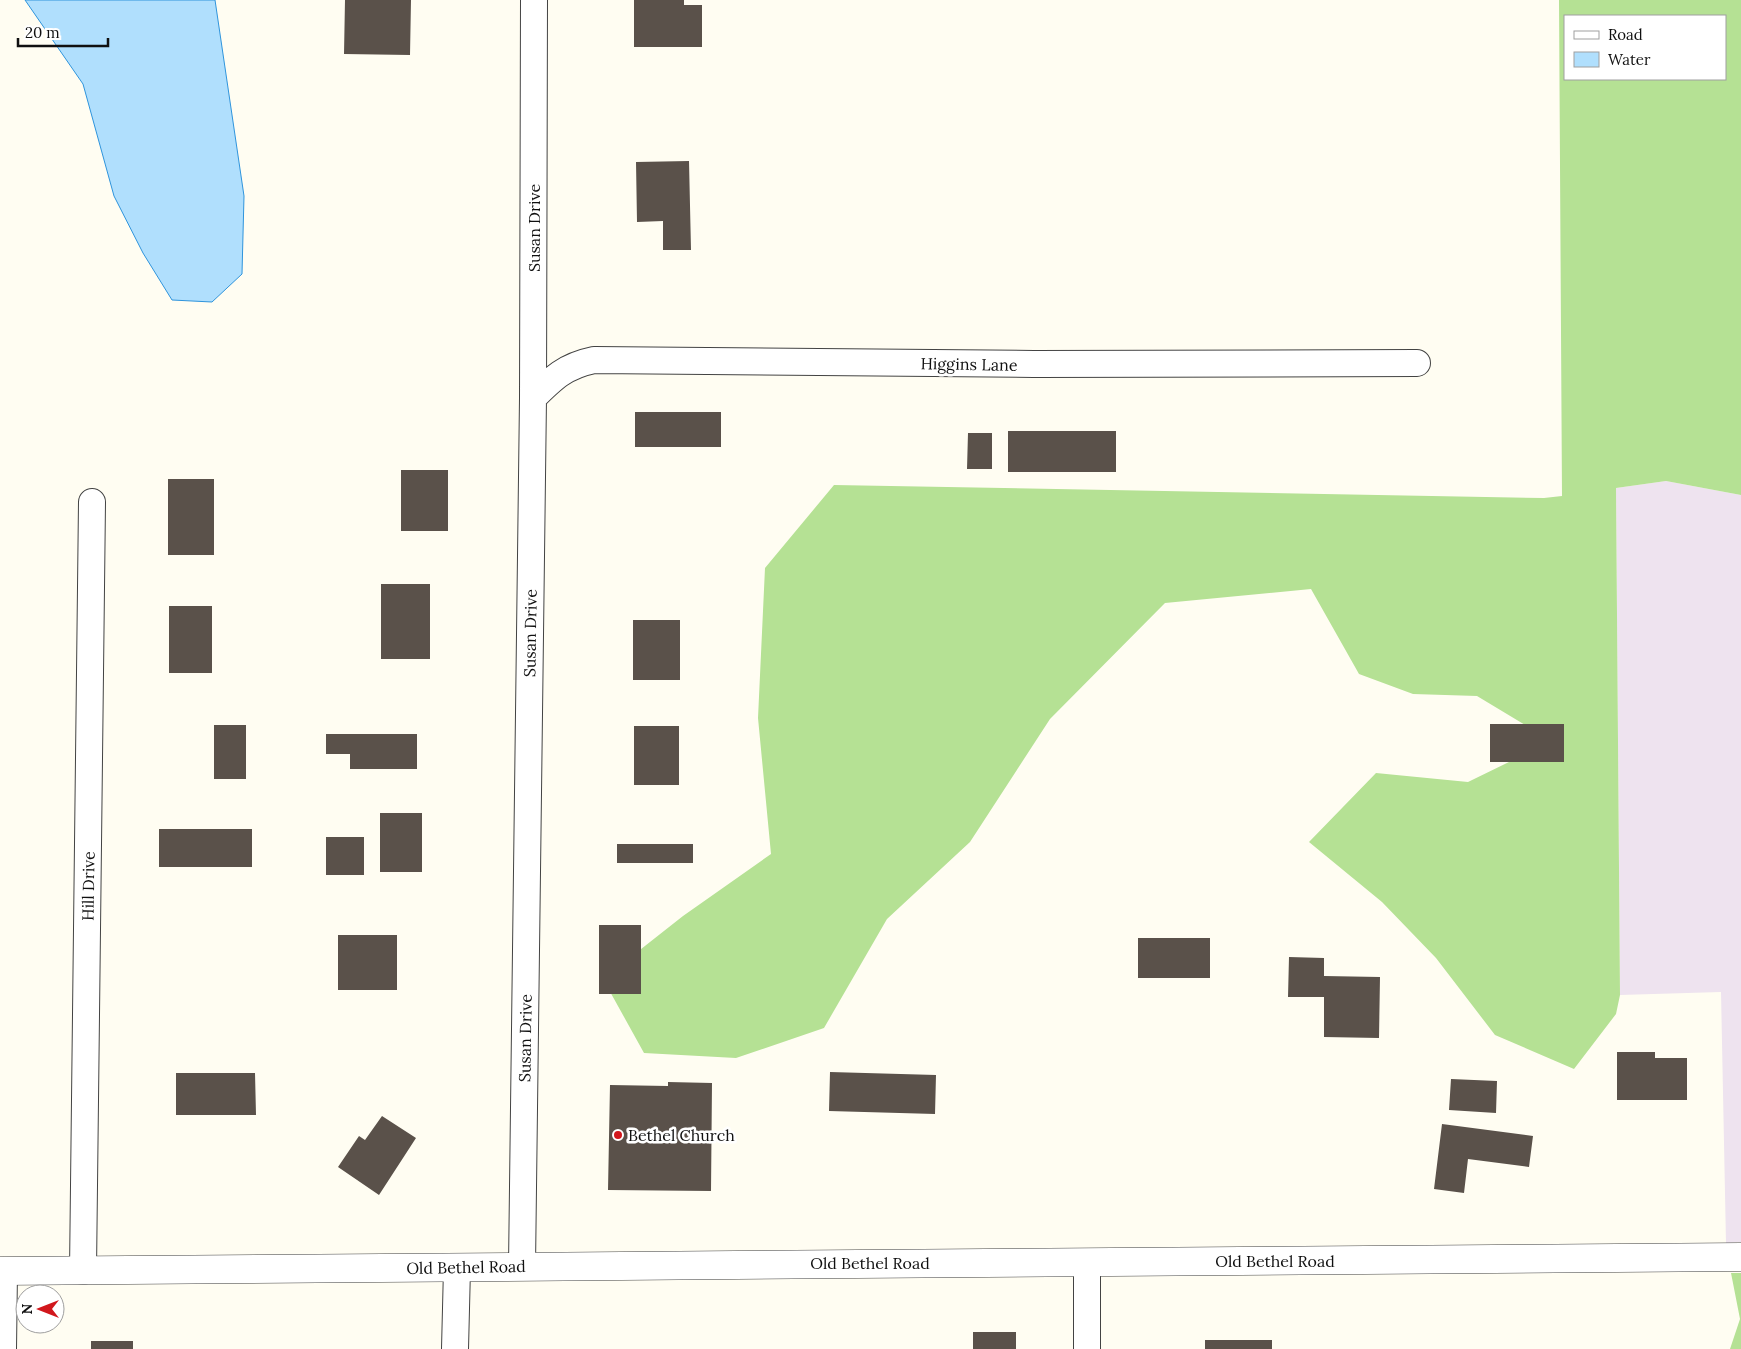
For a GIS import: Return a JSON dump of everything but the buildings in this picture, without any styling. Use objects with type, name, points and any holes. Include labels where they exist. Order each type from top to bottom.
[{"type":"street","name":"Susan Drive","points":[[522,1266],[533,398],[534,0]]},
{"type":"street","name":"Higgins Lane","points":[[533,398],[553,378],[577,364],[594,360],[1024,364],[1417,363]]},
{"type":"street","name":"Hill Drive","points":[[83,1270],[92,502]]},
{"type":"street","name":"Old Bethel Road","points":[[2,1271],[1741,1257]]},
{"type":"street","points":[[1086,1262],[1087,1349]]},
{"type":"street","points":[[455,1349],[457,1268]]},
{"type":"street","points":[[2,1271],[3,1349]]},
{"type":"shaded area","points":[[1666,481],[1741,495],[1741,1242],[1726,1243],[1721,992],[1620,995],[1616,488]]},
{"type":"green space","points":[[1559,0],[1741,0],[1741,495],[1666,481],[1616,488],[1620,995],[1616,1014],[1574,1069],[1495,1035],[1436,958],[1382,902],[1309,842],[1376,773],[1468,782],[1552,741],[1477,696],[1413,694],[1359,674],[1311,589],[1165,603],[1050,719],[970,842],[887,919],[824,1028],[736,1058],[644,1053],[603,979],[683,916],[771,854],[758,718],[765,568],[834,485],[1544,498],[1562,496]]},
{"type":"green space","points":[[1731,1273],[1741,1273],[1741,1349],[1730,1349],[1740,1319]]},
{"type":"water","points":[[25,0],[215,0],[244,196],[242,274],[212,302],[172,300],[143,253],[114,196],[83,84]]},
{"type":"place","name":"Bethel Church","points":[[618,1135]]}]
